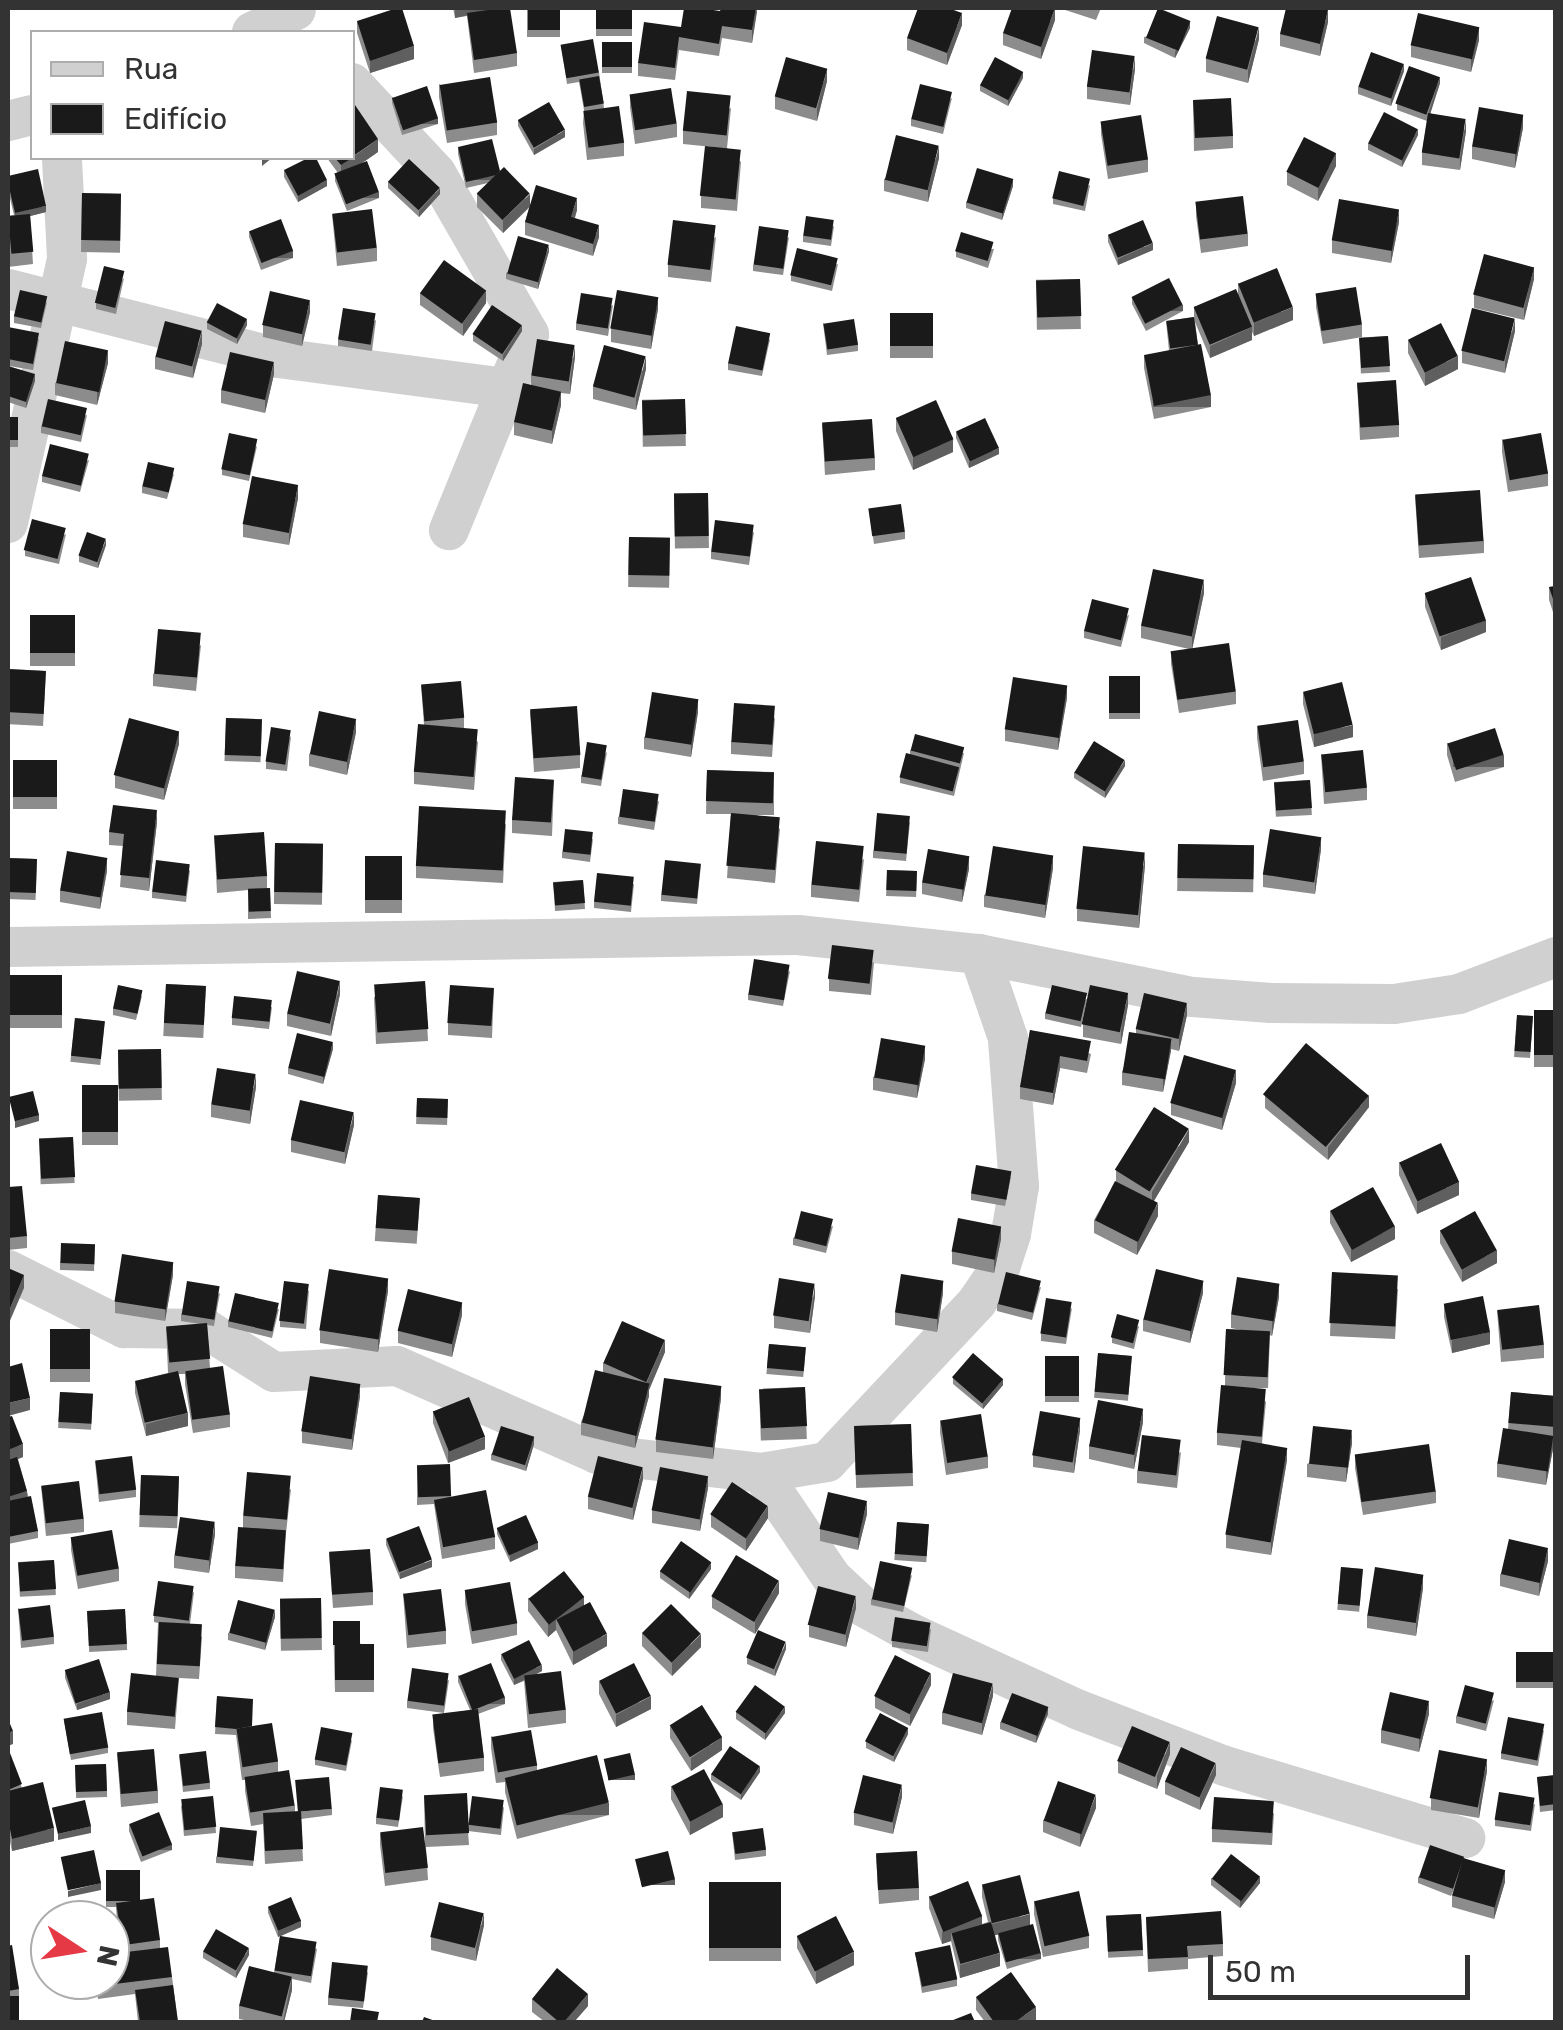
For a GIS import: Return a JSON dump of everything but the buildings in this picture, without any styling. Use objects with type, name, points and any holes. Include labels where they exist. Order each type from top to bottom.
[{"type":"street","points":[[259,30],[301,17]]},
{"type":"street","points":[[355,86],[436,173],[523,316],[530,334],[449,530]]},
{"type":"street","points":[[8,523],[57,301],[68,228],[62,160]]},
{"type":"street","points":[[8,290],[278,358],[506,388]]},
{"type":"street","points":[[8,947],[798,935],[979,954],[1193,997],[1271,1004],[1394,1004],[1458,994],[1556,957]]},
{"type":"street","points":[[8,1270],[124,1328],[206,1330],[274,1372],[397,1366],[597,1454],[761,1474],[828,1462],[977,1302],[1000,1268],[1019,1186],[1017,1124],[1008,1038],[979,954]]},
{"type":"street","points":[[761,1474],[832,1578],[862,1606],[915,1634],[1079,1710],[1225,1766],[1466,1838]]}]
